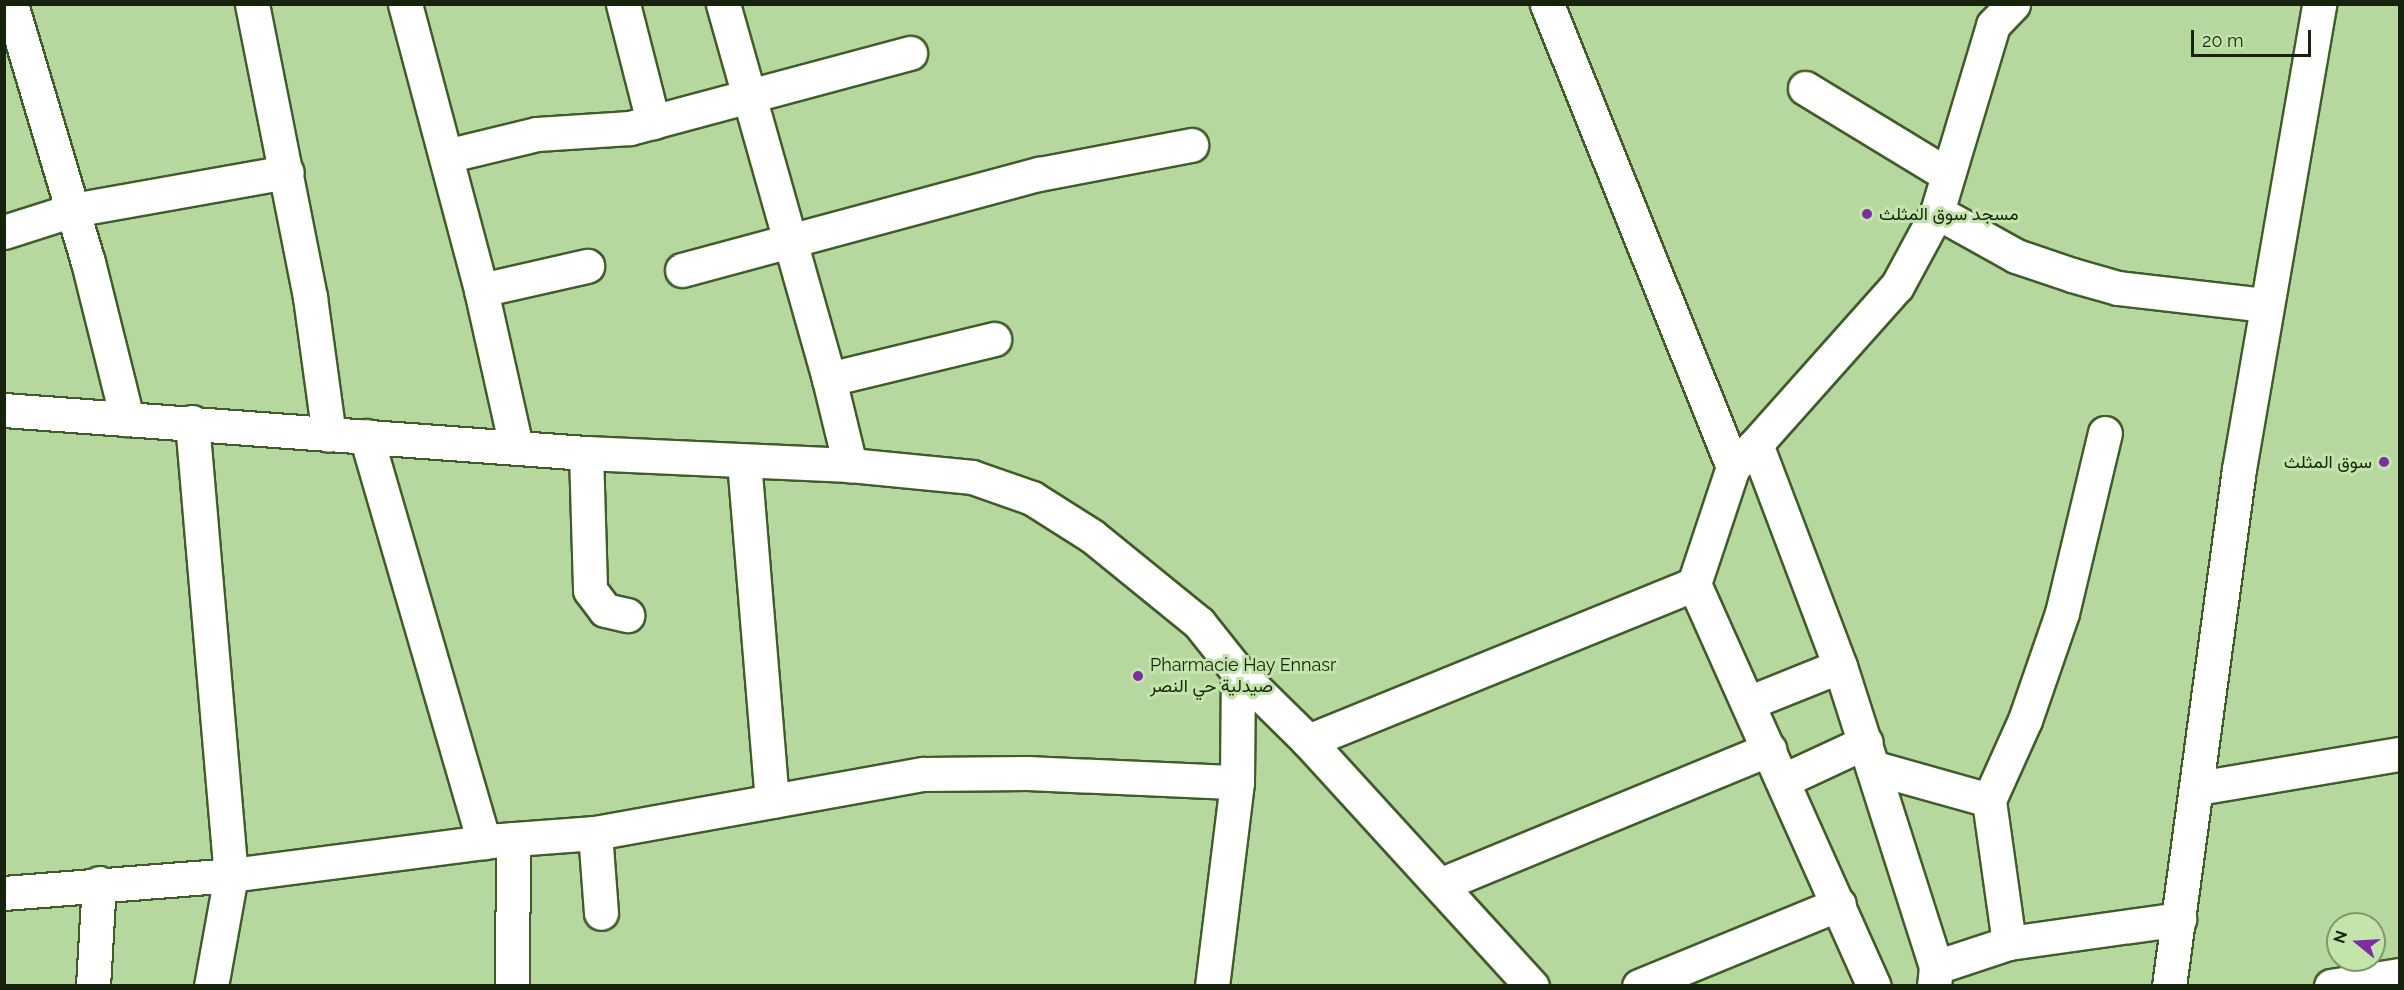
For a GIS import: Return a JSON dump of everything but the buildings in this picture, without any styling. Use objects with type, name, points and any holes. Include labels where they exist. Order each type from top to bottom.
[{"type":"street","points":[[11,4],[73,210],[127,419]]},
{"type":"street","points":[[252,4],[310,297],[329,435]]},
{"type":"street","points":[[405,4],[481,290],[516,447]]},
{"type":"street","points":[[622,4],[653,122]]},
{"type":"street","points":[[723,4],[829,379],[850,465]]},
{"type":"street","points":[[1547,4],[1733,467]]},
{"type":"street","points":[[2169,986],[2198,788],[2239,469],[2265,305],[2319,4]]},
{"type":"street","points":[[1874,986],[1784,780],[1694,584],[1733,467],[1898,286],[1937,212],[1994,11]]},
{"type":"street","points":[[446,156],[537,134],[612,131],[653,122],[910,53]]},
{"type":"street","points":[[1805,88],[1948,175]]},
{"type":"street","points":[[682,270],[1039,174],[1191,145]]},
{"type":"street","points":[[4,232],[73,210],[287,172]]},
{"type":"street","points":[[1937,212],[2016,255],[2072,275],[2118,288],[2265,305]]},
{"type":"street","points":[[481,290],[587,266]]},
{"type":"street","points":[[829,379],[994,339]]},
{"type":"street","points":[[4,410],[192,422],[329,435],[586,453],[850,465],[972,477],[1032,498],[1092,536],[1199,623],[1238,672],[1308,741],[1442,884],[1532,986]]},
{"type":"street","points":[[192,422],[231,875],[211,986]]},
{"type":"street","points":[[2009,943],[1989,800],[2025,720],[2062,613],[2105,433]]},
{"type":"street","points":[[366,436],[498,841],[512,986]]},
{"type":"street","points":[[1756,444],[1840,666],[1870,755],[1935,976],[2009,943],[2179,919]]},
{"type":"street","points":[[586,453],[590,590],[605,610],[627,615]]},
{"type":"street","points":[[744,461],[772,801]]},
{"type":"street","points":[[1308,741],[1694,584]]},
{"type":"street","points":[[1748,703],[1840,666]]},
{"type":"street","points":[[1212,986],[1237,782],[1238,672]]},
{"type":"street","points":[[1442,884],[1769,749]]},
{"type":"street","points":[[2198,788],[2400,754]]},
{"type":"street","points":[[1784,780],[1870,755],[1989,800]]},
{"type":"street","points":[[4,893],[99,883],[231,875],[498,841],[595,833],[924,774],[1027,773],[1237,782]]},
{"type":"street","points":[[595,833],[601,913]]},
{"type":"street","points":[[93,986],[99,883]]},
{"type":"street","points":[[1639,986],[1839,904]]},
{"type":"street","points":[[2331,986],[2400,975]]},
{"type":"place","name":"مسجد سوق المثلث","points":[[1867,214]]},
{"type":"place","name":"سوق المثلث","points":[[2384,462]]},
{"type":"place","name":"Pharmacie Hay Ennasr صيدلية حي النصر","points":[[1138,676]]}]
